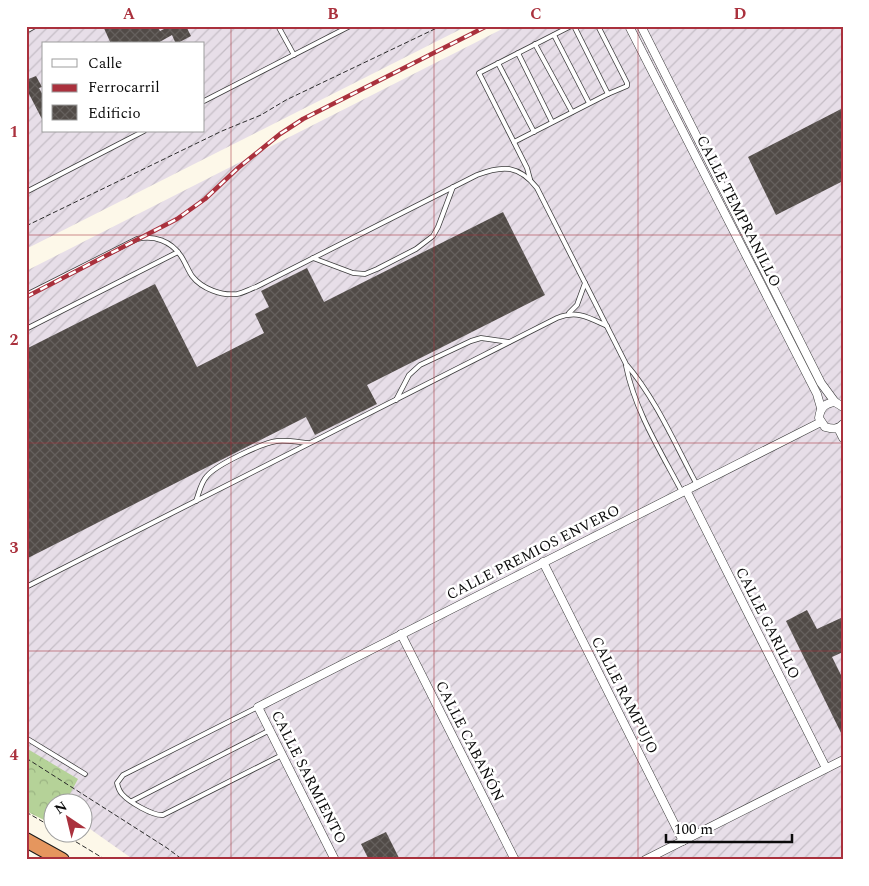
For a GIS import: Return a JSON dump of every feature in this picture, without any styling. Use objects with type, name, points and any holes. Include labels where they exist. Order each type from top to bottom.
[{"type":"highway","points":[[26,840],[62,860]]},
{"type":"street","name":"CALLE TEMPRANILLO","points":[[629,26],[816,394],[821,408]]},
{"type":"street","name":"CALLE TEMPRANILLO","points":[[641,26],[821,383],[835,402]]},
{"type":"street","points":[[843,407],[835,402],[825,405],[821,408],[819,418],[824,427],[830,429],[840,426],[843,438]]},
{"type":"street","name":"CALLE PREMIOS ENVERO","points":[[258,706],[821,422]]},
{"type":"street","name":"CALLE GARILLO","points":[[684,491],[826,768]]},
{"type":"street","name":"CALLE RAMPUJO","points":[[543,562],[683,840]]},
{"type":"street","name":"CALLE CABAÑÓN","points":[[401,634],[515,860]]},
{"type":"street","name":"CALLE SARMIENTO","points":[[258,706],[335,860]]},
{"type":"street","points":[[645,860],[843,760]]},
{"type":"lane","points":[[26,31],[35,26]]},
{"type":"lane","points":[[278,26],[294,55]]},
{"type":"lane","points":[[205,100],[350,26]]},
{"type":"lane","points":[[608,94],[572,26],[479,73],[527,168],[530,179],[537,188],[626,364],[640,381],[653,402],[697,485]]},
{"type":"lane","points":[[514,142],[627,86],[598,26]]},
{"type":"lane","points":[[554,35],[590,103]]},
{"type":"lane","points":[[535,44],[572,112]]},
{"type":"lane","points":[[518,53],[552,122]]},
{"type":"lane","points":[[498,63],[534,132]]},
{"type":"lane","points":[[26,192],[142,132]]},
{"type":"lane","points":[[26,295],[137,239],[147,237],[169,244],[178,252],[193,277],[200,284],[218,292],[238,294],[256,287],[491,169],[503,168],[512,170],[530,179]]},
{"type":"lane","points":[[313,258],[353,273],[365,274],[377,269],[416,249],[433,236],[453,187]]},
{"type":"lane","points":[[26,329],[178,252]]},
{"type":"lane","points":[[567,315],[578,305],[586,283]]},
{"type":"lane","points":[[26,587],[509,342],[567,315],[584,316],[608,327]]},
{"type":"lane","points":[[396,400],[409,375],[420,365],[481,338],[509,342]]},
{"type":"lane","points":[[626,364],[630,384],[641,411],[684,491]]},
{"type":"lane","points":[[196,501],[205,477],[210,472],[247,452],[277,441],[309,444]]},
{"type":"lane","points":[[258,706],[122,775],[117,783],[119,790],[123,795],[156,815],[163,815],[282,755]]},
{"type":"lane","points":[[132,801],[270,730]]},
{"type":"lane","points":[[26,738],[85,774]]},
{"type":"path","points":[[26,226],[222,131],[261,115],[286,100],[441,26]]},
{"type":"path","points":[[26,758],[183,860]]},
{"type":"path","points":[[26,812],[42,821]]},
{"type":"path","points":[[80,844],[106,860]]},
{"type":"shaded area","points":[[26,26],[467,26],[26,249]]},
{"type":"shaded area","points":[[508,26],[843,26],[843,860],[134,860],[92,830],[92,794],[42,795],[26,784],[26,271]]},
{"type":"green space","points":[[26,748],[78,779],[70,794],[42,794],[42,819],[26,811]]},
{"type":"building","points":[[103,26],[157,26],[160,31],[170,26],[186,26],[191,36],[180,42],[175,42],[172,35],[160,42],[110,42]]},
{"type":"building","points":[[36,76],[42,87],[39,88],[42,93],[42,119],[29,94],[26,95],[26,80]]},
{"type":"building","points":[[843,108],[843,181],[776,215],[748,157]]},
{"type":"building","points":[[503,212],[545,295],[367,385],[377,404],[315,435],[306,417],[26,559],[26,349],[155,284],[197,367],[264,333],[255,314],[269,307],[261,291],[307,268],[324,302]]},
{"type":"building","points":[[807,610],[817,629],[841,618],[843,621],[843,652],[832,657],[843,679],[843,737],[786,621]]},
{"type":"building","points":[[386,832],[400,860],[369,860],[361,844]]},
{"type":"railway","points":[[26,297],[177,219],[205,199],[238,168],[280,134],[303,119],[487,26]]}]
